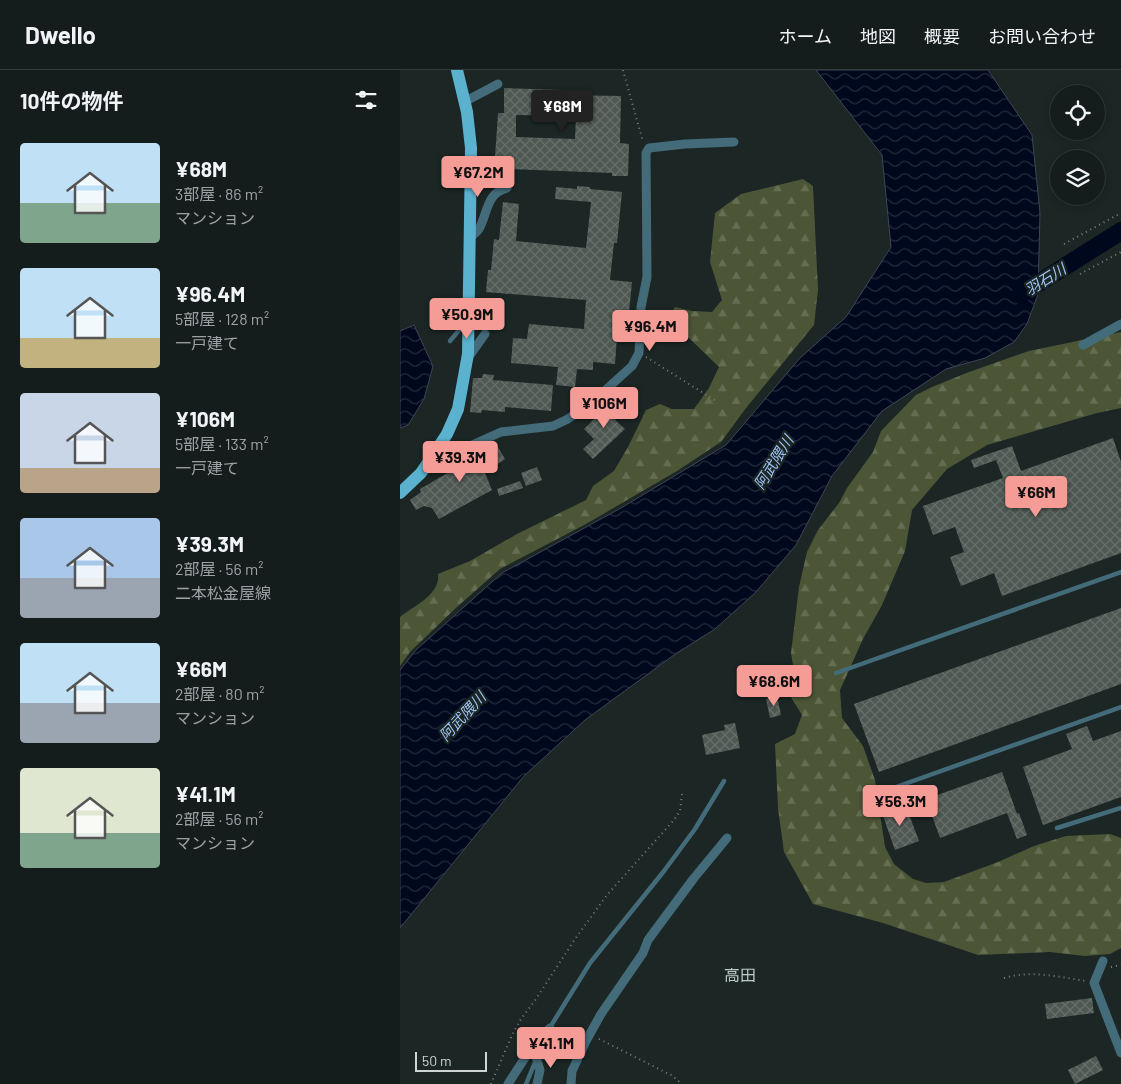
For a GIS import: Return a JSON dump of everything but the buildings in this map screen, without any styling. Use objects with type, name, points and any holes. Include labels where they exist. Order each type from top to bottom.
[{"type":"main road","points":[[400,493],[421,473],[447,434],[458,409],[467,359],[471,148],[457,70]]},
{"type":"street","points":[[464,102],[498,84]]},
{"type":"street","points":[[421,473],[500,432],[553,426],[566,420],[588,406],[632,366],[638,353],[641,307],[647,277],[646,153],[649,148],[734,142]]},
{"type":"street","points":[[470,238],[478,230],[491,199],[498,190],[507,188]]},
{"type":"street","points":[[1083,345],[1121,324]]},
{"type":"street","points":[[467,359],[485,334]]},
{"type":"street","points":[[571,1084],[572,1071],[589,1035],[637,962],[648,940],[726,838]]},
{"type":"street","points":[[1103,960],[1094,983],[1121,1053]]},
{"type":"street","points":[[508,1084],[535,1042],[550,1028]]},
{"type":"street","points":[[536,1057],[540,1070],[537,1084]]},
{"type":"lane","points":[[450,341],[469,317]]},
{"type":"lane","points":[[836,673],[1121,572]]},
{"type":"lane","points":[[882,792],[1121,707]]},
{"type":"lane","points":[[526,1084],[550,1028],[590,963],[695,829],[724,781]]},
{"type":"lane","points":[[1057,828],[1121,808]]},
{"type":"path","points":[[623,70],[646,153]]},
{"type":"path","points":[[1064,244],[1121,213]]},
{"type":"path","points":[[1080,274],[1121,252]]},
{"type":"path","points":[[638,353],[716,401]]},
{"type":"path","points":[[491,1084],[521,1019],[607,895],[674,820],[680,811],[682,794]]},
{"type":"path","points":[[1004,978],[1017,974],[1036,975],[1094,983]]},
{"type":"path","points":[[589,1035],[631,1054],[670,1075],[682,1084]]},
{"type":"green space","points":[[803,179],[813,186],[818,290],[814,325],[746,408],[721,442],[677,471],[586,524],[500,569],[410,652],[400,666],[400,617],[431,593],[438,581],[438,574],[470,561],[517,534],[586,500],[593,486],[614,471],[646,410],[660,404],[672,409],[694,409],[709,388],[719,367],[689,338],[669,334],[668,319],[675,307],[692,311],[712,312],[722,300],[710,262],[715,213],[741,194]]},
{"type":"green space","points":[[1121,332],[1121,408],[1097,413],[987,445],[947,469],[912,510],[905,551],[882,605],[863,639],[840,690],[842,718],[863,746],[875,780],[885,847],[894,864],[913,879],[926,883],[944,882],[1034,846],[1066,836],[1110,834],[1121,838],[1121,948],[1110,954],[1085,956],[1050,952],[978,955],[883,923],[813,904],[784,852],[778,808],[775,744],[795,734],[802,715],[791,697],[794,671],[791,653],[799,587],[807,552],[818,530],[839,503],[847,488],[873,452],[881,431],[916,395],[969,372],[1029,351]]},
{"type":"water","name":"阿武隈川","points":[[816,70],[988,70],[1032,135],[1040,213],[1038,294],[1027,324],[1014,342],[985,358],[946,369],[882,411],[832,476],[796,545],[756,592],[715,629],[674,655],[585,720],[524,776],[400,928],[400,670],[416,650],[502,573],[621,508],[726,445],[800,358],[846,317],[891,247],[882,155]]},
{"type":"water","points":[[414,325],[433,366],[424,399],[408,425],[400,428],[400,331]]},
{"type":"waterway","name":"羽石川","points":[[1020,295],[1121,231]]},
{"type":"district","name":"高田","points":[[740,974]]}]
